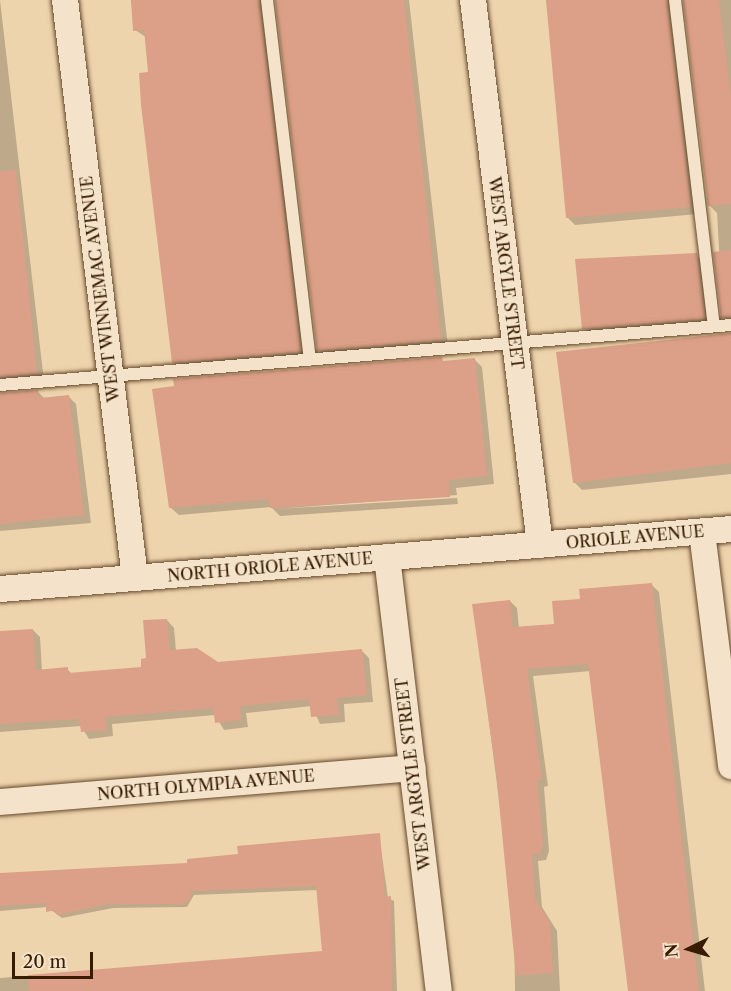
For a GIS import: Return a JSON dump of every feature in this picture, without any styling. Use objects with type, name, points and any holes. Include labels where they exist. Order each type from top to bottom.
[{"type":"street","name":"WEST WINNEMAC AVENUE","points":[[65,0],[135,578]]},
{"type":"street","name":"WEST ARGYLE STREET","points":[[473,0],[540,545]]},
{"type":"street","name":"ORIOLE AVENUE","points":[[540,545],[731,530]]},
{"type":"street","points":[[702,532],[731,766]]},
{"type":"street","name":"NORTH ORIOLE AVENUE","points":[[0,589],[540,545]]},
{"type":"street","name":"WEST ARGYLE STREET","points":[[387,557],[439,991]]},
{"type":"street","name":"NORTH OLYMPIA AVENUE","points":[[0,802],[413,768]]},
{"type":"lane","points":[[267,0],[310,359]]},
{"type":"lane","points":[[675,0],[714,326]]},
{"type":"lane","points":[[0,385],[731,325]]},
{"type":"building","points":[[131,0],[259,0],[301,352],[172,363],[141,105],[139,73],[148,72],[144,30],[133,31]]},
{"type":"building","points":[[275,0],[404,0],[441,340],[317,351]]},
{"type":"building","points":[[546,0],[667,0],[691,207],[566,218]]},
{"type":"building","points":[[683,0],[719,0],[731,98],[731,204],[708,206]]},
{"type":"building","points":[[16,170],[37,374],[0,377],[0,171]]},
{"type":"building","points":[[731,250],[731,317],[721,318],[713,252]]},
{"type":"building","points":[[697,253],[705,319],[582,329],[575,259]]},
{"type":"building","points":[[731,333],[731,463],[573,483],[556,352]]},
{"type":"building","points":[[442,357],[443,361],[475,358],[487,476],[449,480],[450,497],[270,508],[269,499],[169,508],[152,389],[174,386],[173,379]]},
{"type":"building","points":[[38,390],[39,398],[69,395],[84,515],[0,524],[0,393]]},
{"type":"building","points":[[652,583],[699,991],[628,991],[588,664],[527,669],[542,780],[537,780],[543,844],[540,854],[532,854],[535,899],[550,922],[553,973],[516,975],[496,772],[472,604],[510,600],[513,627],[554,624],[552,601],[580,599],[579,589]]},
{"type":"building","points":[[167,619],[170,650],[197,648],[218,662],[362,649],[367,695],[337,698],[339,715],[311,717],[309,699],[240,706],[241,720],[215,723],[213,708],[105,717],[107,730],[81,732],[79,719],[0,724],[0,631],[33,629],[36,670],[68,667],[68,673],[141,667],[141,659],[146,658],[143,620]]},
{"type":"building","points":[[380,833],[385,897],[391,896],[392,991],[29,991],[28,975],[322,951],[316,886],[191,891],[191,899],[183,904],[108,904],[57,915],[56,910],[46,912],[46,903],[0,906],[0,873],[187,863],[187,859],[238,854],[237,846]]}]
